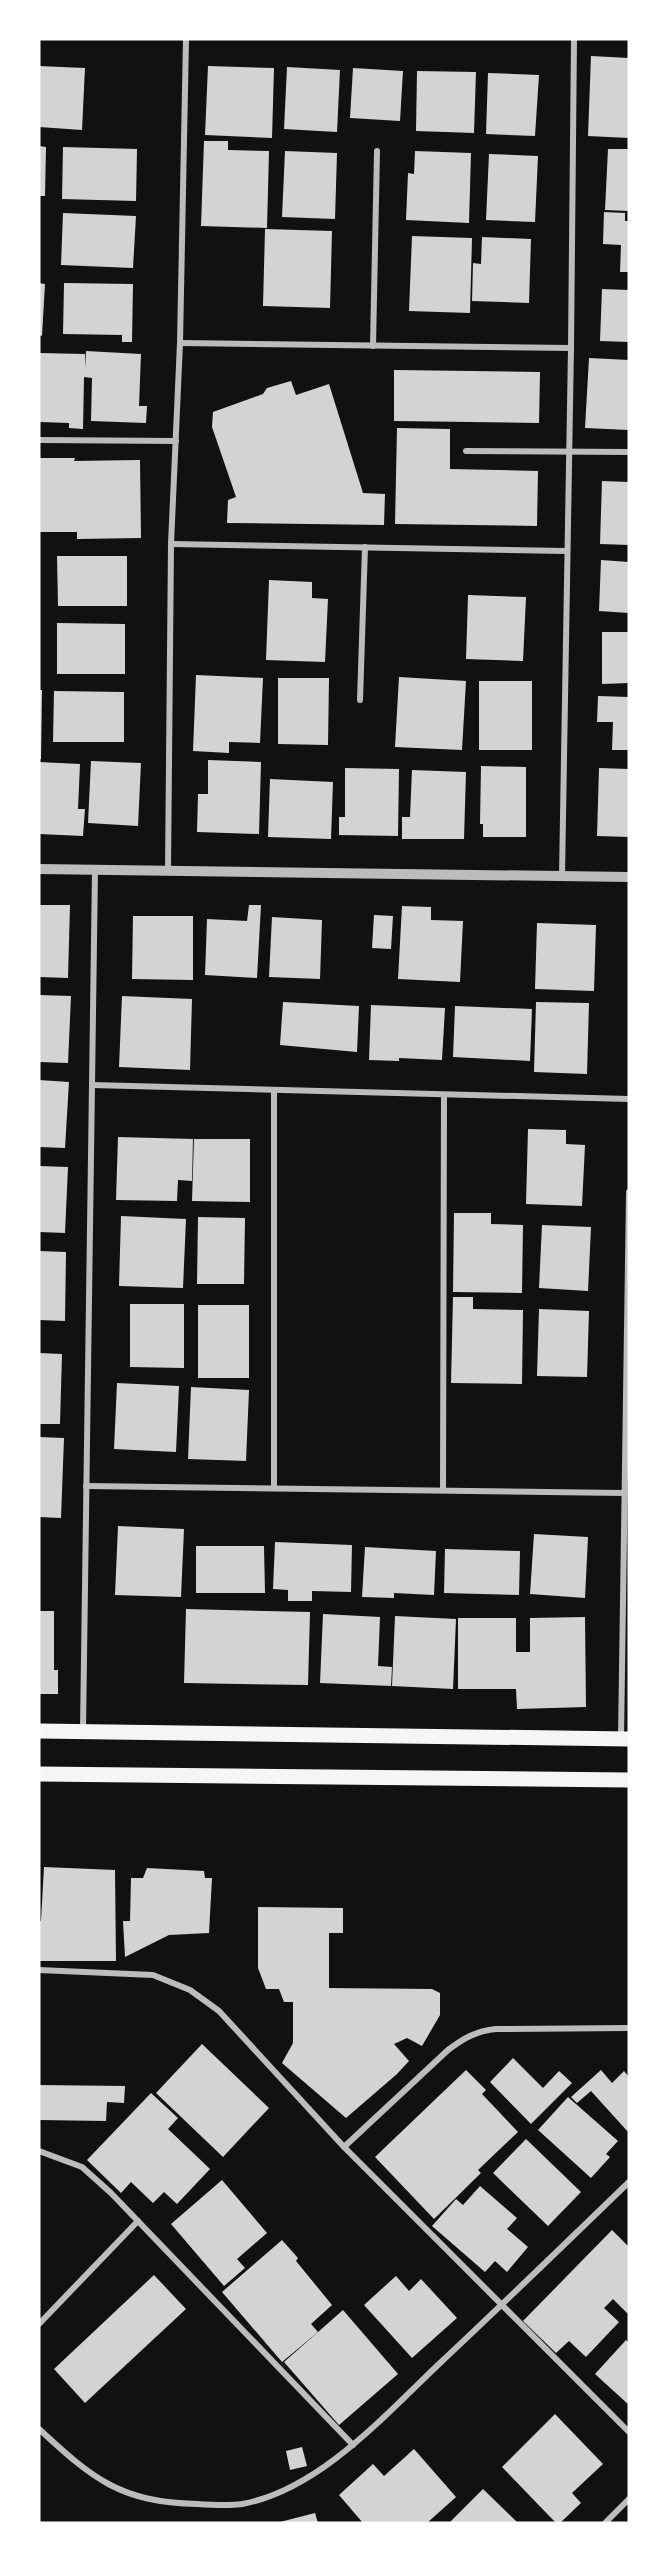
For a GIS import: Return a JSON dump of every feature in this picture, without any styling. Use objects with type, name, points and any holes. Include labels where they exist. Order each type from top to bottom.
[{"type":"main road","points":[[39,1731],[625,1739]]},
{"type":"main road","points":[[39,1774],[629,1780]]},
{"type":"street","points":[[168,872],[171,544],[180,343],[186,39]]},
{"type":"street","points":[[562,876],[574,39]]},
{"type":"street","points":[[373,346],[377,152]]},
{"type":"street","points":[[180,343],[571,348]]},
{"type":"street","points":[[39,440],[176,441]]},
{"type":"street","points":[[466,450],[629,452]]},
{"type":"street","points":[[171,544],[567,551]]},
{"type":"street","points":[[360,700],[365,548]]},
{"type":"street","points":[[39,869],[629,877]]},
{"type":"street","points":[[83,1731],[95,870]]},
{"type":"street","points":[[92,1085],[629,1099]]},
{"type":"street","points":[[274,1090],[274,1488]]},
{"type":"street","points":[[443,1490],[444,1095]]},
{"type":"street","points":[[625,1739],[624,1493],[629,1192]]},
{"type":"street","points":[[86,1485],[624,1493]]},
{"type":"street","points":[[39,1970],[153,1975],[190,1989],[219,2011],[344,2147],[629,2432]]},
{"type":"street","points":[[344,2147],[448,2050],[466,2037],[480,2031],[629,2028]]},
{"type":"street","points":[[39,2151],[82,2167],[138,2221],[353,2445]]},
{"type":"street","points":[[39,2429],[86,2470],[119,2491],[148,2500],[183,2504],[241,2504],[265,2498],[299,2483],[353,2445],[629,2182]]},
{"type":"street","points":[[39,2324],[138,2221]]},
{"type":"street","points":[[605,2523],[629,2499]]},
{"type":"building","points":[[591,56],[629,58],[629,138],[588,136]]},
{"type":"building","points":[[39,66],[85,68],[82,130],[39,127]]},
{"type":"building","points":[[208,66],[274,68],[272,138],[205,135]]},
{"type":"building","points":[[287,67],[340,70],[337,132],[284,129]]},
{"type":"building","points":[[353,68],[403,71],[400,121],[350,118]]},
{"type":"building","points":[[417,71],[476,72],[474,133],[416,131]]},
{"type":"building","points":[[488,73],[539,75],[535,136],[486,134]]},
{"type":"building","points":[[204,141],[228,141],[228,150],[269,151],[267,228],[201,226]]},
{"type":"building","points":[[39,146],[46,147],[45,196],[39,196]]},
{"type":"building","points":[[63,147],[137,149],[136,201],[62,199]]},
{"type":"building","points":[[608,149],[629,149],[629,211],[605,210]]},
{"type":"building","points":[[285,151],[337,153],[335,219],[282,217]]},
{"type":"building","points":[[415,151],[471,153],[469,223],[406,220],[408,173],[414,174]]},
{"type":"building","points":[[489,154],[538,156],[535,222],[486,220]]},
{"type":"building","points":[[604,212],[625,213],[625,221],[629,221],[629,272],[620,272],[621,245],[603,244]]},
{"type":"building","points":[[63,213],[136,216],[133,268],[61,265]]},
{"type":"building","points":[[265,229],[332,231],[330,308],[263,306]]},
{"type":"building","points":[[412,236],[472,238],[470,313],[409,311]]},
{"type":"building","points":[[482,237],[531,239],[529,303],[472,301],[473,263],[481,264]]},
{"type":"building","points":[[39,283],[45,284],[42,336],[39,335]]},
{"type":"building","points":[[64,283],[133,284],[132,342],[122,342],[122,335],[63,334]]},
{"type":"building","points":[[602,289],[629,290],[629,342],[600,341]]},
{"type":"building","points":[[86,351],[141,354],[139,406],[147,406],[146,423],[91,421],[92,378],[84,377],[83,429],[69,428],[69,423],[39,422],[39,353],[85,354],[85,369]]},
{"type":"building","points":[[589,358],[629,360],[629,430],[585,428]]},
{"type":"building","points":[[394,370],[540,372],[539,423],[394,421]]},
{"type":"building","points":[[291,381],[296,395],[329,384],[363,493],[385,494],[384,525],[227,523],[228,500],[236,497],[212,427],[213,412],[263,394],[267,388]]},
{"type":"building","points":[[397,428],[450,429],[450,469],[538,471],[537,526],[395,524]]},
{"type":"building","points":[[39,458],[75,458],[74,461],[140,460],[141,538],[77,539],[77,532],[39,532]]},
{"type":"building","points":[[602,481],[629,482],[629,545],[600,544]]},
{"type":"building","points":[[57,556],[127,556],[127,606],[58,606]]},
{"type":"building","points":[[601,560],[629,562],[629,613],[599,611]]},
{"type":"building","points":[[269,580],[312,582],[312,598],[328,599],[325,662],[266,660]]},
{"type":"building","points":[[468,595],[526,597],[523,661],[466,659]]},
{"type":"building","points":[[57,623],[125,624],[125,674],[57,674]]},
{"type":"building","points":[[602,632],[629,632],[629,683],[602,684]]},
{"type":"building","points":[[196,675],[263,678],[260,743],[229,742],[229,753],[193,751]]},
{"type":"building","points":[[399,677],[466,681],[462,750],[395,747]]},
{"type":"building","points":[[278,678],[329,678],[328,745],[278,744]]},
{"type":"building","points":[[479,681],[532,681],[532,750],[479,750]]},
{"type":"building","points":[[39,690],[42,690],[41,759],[39,759]]},
{"type":"building","points":[[54,691],[124,692],[124,742],[53,742]]},
{"type":"building","points":[[598,696],[629,697],[629,750],[612,750],[613,722],[597,722]]},
{"type":"building","points":[[208,760],[261,762],[259,834],[197,832],[198,794],[208,794]]},
{"type":"building","points":[[91,761],[141,763],[138,826],[88,823]]},
{"type":"building","points":[[39,762],[80,764],[78,809],[85,809],[83,836],[39,834]]},
{"type":"building","points":[[481,766],[526,767],[526,837],[483,837],[483,824],[480,824]]},
{"type":"building","points":[[345,768],[399,769],[398,836],[339,835],[339,817],[345,817]]},
{"type":"building","points":[[599,768],[629,769],[629,837],[597,836]]},
{"type":"building","points":[[412,770],[466,772],[464,839],[402,839],[402,817],[410,817]]},
{"type":"building","points":[[270,779],[333,782],[331,839],[268,837]]},
{"type":"building","points":[[39,905],[70,905],[68,978],[39,977]]},
{"type":"building","points":[[249,905],[261,905],[257,978],[205,975],[207,919],[247,921]]},
{"type":"building","points":[[402,906],[431,907],[431,920],[463,921],[460,982],[398,979]]},
{"type":"building","points":[[374,915],[393,916],[391,949],[372,948]]},
{"type":"building","points":[[133,916],[193,916],[193,980],[132,979]]},
{"type":"building","points":[[272,917],[322,920],[320,979],[269,977]]},
{"type":"building","points":[[537,923],[596,925],[594,991],[535,989]]},
{"type":"building","points":[[39,995],[71,996],[68,1063],[39,1062]]},
{"type":"building","points":[[122,996],[192,999],[190,1070],[119,1067]]},
{"type":"building","points":[[283,1002],[359,1006],[357,1052],[280,1045]]},
{"type":"building","points":[[536,1002],[589,1003],[587,1074],[534,1072]]},
{"type":"building","points":[[371,1005],[445,1008],[442,1060],[399,1058],[399,1061],[369,1060]]},
{"type":"building","points":[[455,1006],[532,1009],[530,1061],[453,1057]]},
{"type":"building","points":[[39,1080],[69,1082],[65,1148],[39,1147]]},
{"type":"building","points":[[528,1129],[566,1130],[566,1144],[585,1145],[582,1206],[526,1204]]},
{"type":"building","points":[[118,1137],[193,1139],[192,1181],[178,1180],[177,1201],[116,1200]]},
{"type":"building","points":[[194,1139],[250,1139],[250,1202],[192,1201]]},
{"type":"building","points":[[39,1166],[68,1167],[65,1233],[39,1232]]},
{"type":"building","points":[[454,1213],[491,1213],[491,1224],[523,1225],[522,1293],[453,1292]]},
{"type":"building","points":[[121,1216],[186,1219],[183,1288],[119,1286]]},
{"type":"building","points":[[198,1217],[245,1218],[244,1284],[197,1284]]},
{"type":"building","points":[[542,1225],[591,1227],[588,1291],[539,1288]]},
{"type":"building","points":[[39,1251],[66,1252],[65,1321],[39,1320]]},
{"type":"building","points":[[453,1297],[473,1297],[473,1309],[523,1310],[522,1384],[451,1383]]},
{"type":"building","points":[[130,1304],[184,1304],[184,1368],[130,1367]]},
{"type":"building","points":[[198,1305],[249,1305],[249,1378],[198,1378]]},
{"type":"building","points":[[539,1309],[589,1311],[587,1377],[537,1376]]},
{"type":"building","points":[[39,1353],[62,1354],[60,1424],[39,1424]]},
{"type":"building","points":[[117,1383],[179,1386],[176,1452],[114,1449]]},
{"type":"building","points":[[191,1387],[249,1390],[246,1461],[188,1459]]},
{"type":"building","points":[[39,1437],[64,1438],[61,1518],[39,1517]]},
{"type":"building","points":[[118,1526],[184,1529],[181,1597],[115,1595]]},
{"type":"building","points":[[534,1534],[588,1537],[585,1598],[530,1594]]},
{"type":"building","points":[[275,1542],[352,1545],[351,1592],[312,1591],[312,1601],[288,1601],[288,1590],[273,1589]]},
{"type":"building","points":[[196,1546],[264,1546],[265,1593],[196,1593]]},
{"type":"building","points":[[365,1547],[436,1551],[434,1595],[394,1593],[394,1598],[362,1597]]},
{"type":"building","points":[[445,1549],[520,1551],[519,1595],[444,1593]]},
{"type":"building","points":[[186,1609],[310,1612],[308,1685],[184,1683]]},
{"type":"building","points":[[39,1611],[54,1611],[54,1670],[58,1670],[58,1694],[39,1694]]},
{"type":"building","points":[[323,1614],[380,1617],[378,1666],[392,1667],[391,1686],[320,1683]]},
{"type":"building","points":[[395,1616],[456,1619],[453,1689],[392,1686]]},
{"type":"building","points":[[585,1617],[586,1707],[517,1709],[516,1689],[458,1689],[458,1618],[516,1618],[516,1652],[530,1652],[530,1618]]},
{"type":"building","points":[[44,1867],[115,1870],[116,1961],[39,1961],[39,1922],[41,1921]]},
{"type":"building","points":[[147,1868],[204,1871],[205,1878],[212,1878],[209,1933],[169,1935],[125,1957],[123,1921],[130,1921],[131,1878],[143,1878]]},
{"type":"building","points":[[258,1907],[343,1908],[343,1933],[329,1933],[329,1988],[432,1989],[440,1993],[440,2015],[422,2046],[407,2038],[394,2044],[409,2061],[346,2118],[282,2063],[293,2043],[293,2002],[284,2002],[279,1989],[266,1989],[258,1968]]},
{"type":"building","points":[[202,2044],[269,2108],[223,2157],[156,2093]]},
{"type":"building","points":[[513,2058],[543,2088],[559,2071],[572,2083],[531,2124],[490,2082]]},
{"type":"building","points":[[466,2070],[486,2090],[482,2094],[518,2132],[478,2170],[481,2173],[434,2219],[375,2157]]},
{"type":"building","points":[[601,2070],[612,2083],[624,2071],[629,2077],[629,2133],[591,2091],[577,2103],[571,2097]]},
{"type":"building","points":[[39,2085],[125,2086],[124,2103],[107,2102],[106,2121],[39,2120]]},
{"type":"building","points":[[151,2093],[178,2118],[168,2129],[210,2169],[177,2204],[164,2192],[153,2203],[131,2182],[121,2193],[87,2160]]},
{"type":"building","points":[[568,2097],[618,2141],[606,2154],[610,2157],[591,2178],[538,2130]]},
{"type":"building","points":[[526,2139],[581,2192],[548,2226],[493,2173]]},
{"type":"building","points":[[222,2180],[267,2233],[237,2259],[245,2268],[224,2286],[171,2224]]},
{"type":"building","points":[[480,2186],[517,2218],[507,2229],[528,2247],[507,2272],[495,2261],[485,2272],[432,2226],[456,2199],[463,2205]]},
{"type":"building","points":[[612,2230],[629,2247],[629,2315],[613,2299],[604,2308],[619,2322],[586,2357],[569,2341],[556,2353],[523,2321]]},
{"type":"building","points":[[282,2240],[332,2305],[311,2324],[318,2332],[282,2362],[222,2292]]},
{"type":"building","points":[[154,2275],[186,2309],[85,2403],[54,2369]]},
{"type":"building","points":[[396,2276],[409,2291],[421,2279],[457,2318],[412,2358],[364,2305]]},
{"type":"building","points":[[343,2310],[398,2374],[339,2425],[284,2362]]},
{"type":"building","points":[[626,2340],[629,2343],[629,2405],[595,2374]]},
{"type":"building","points":[[555,2414],[603,2464],[572,2493],[581,2503],[560,2523],[556,2523],[502,2467]]},
{"type":"building","points":[[302,2447],[307,2466],[290,2470],[286,2451]]},
{"type":"building","points":[[414,2449],[456,2497],[427,2523],[363,2523],[339,2495],[373,2464],[384,2476]]},
{"type":"building","points":[[483,2489],[518,2523],[449,2523]]},
{"type":"building","points":[[315,2513],[318,2523],[280,2523],[280,2522]]}]
